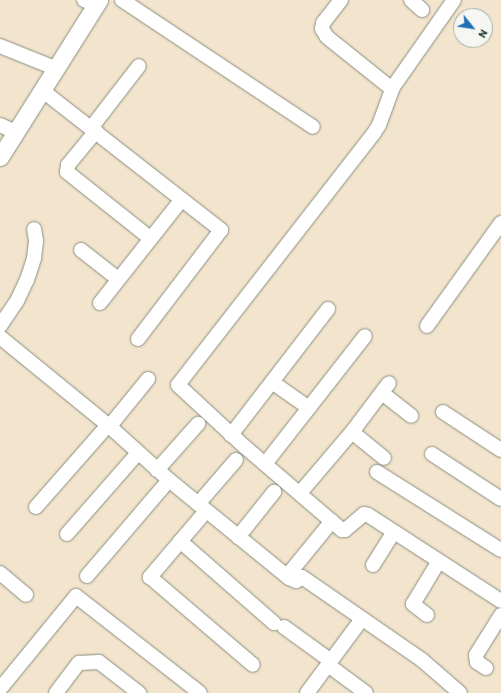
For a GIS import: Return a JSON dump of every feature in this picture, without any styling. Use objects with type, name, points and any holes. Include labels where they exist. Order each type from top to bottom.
[{"type":"street","points":[[122,0],[313,127]]},
{"type":"street","points":[[341,0],[323,23],[322,29],[327,37],[392,89]]},
{"type":"street","points":[[410,0],[422,10]]},
{"type":"street","points":[[454,0],[392,89],[379,125],[374,133],[178,385],[231,435],[342,530],[346,530],[364,514],[501,601]]},
{"type":"street","points":[[0,157],[57,69],[93,2]]},
{"type":"street","points":[[0,46],[57,69]]},
{"type":"street","points":[[139,66],[68,165],[67,172],[150,238]]},
{"type":"street","points":[[43,91],[94,129],[221,230],[138,339]]},
{"type":"street","points":[[0,125],[16,132]]},
{"type":"street","points":[[100,303],[182,199]]},
{"type":"street","points":[[427,326],[501,223]]},
{"type":"street","points":[[0,326],[17,301],[27,280],[34,258],[36,241],[34,229]]},
{"type":"street","points":[[82,250],[118,279]]},
{"type":"street","points":[[231,435],[328,309]]},
{"type":"street","points":[[265,464],[365,336]]},
{"type":"street","points":[[0,337],[108,426],[202,508],[287,576],[293,580],[302,577],[422,660],[460,693]]},
{"type":"street","points":[[36,507],[148,379]]},
{"type":"street","points":[[272,382],[308,408]]},
{"type":"street","points":[[300,493],[352,432],[386,388],[411,416]]},
{"type":"street","points":[[443,412],[501,450]]},
{"type":"street","points":[[157,470],[198,424]]},
{"type":"street","points":[[352,432],[384,458]]},
{"type":"street","points":[[67,534],[138,453]]},
{"type":"street","points":[[432,454],[501,499]]},
{"type":"street","points":[[236,460],[180,541],[150,577],[253,665]]},
{"type":"street","points":[[377,472],[501,550]]},
{"type":"street","points":[[87,576],[169,480]]},
{"type":"street","points":[[238,537],[274,492]]},
{"type":"street","points":[[287,576],[332,521]]},
{"type":"street","points":[[373,565],[394,532]]},
{"type":"street","points":[[180,541],[279,625],[366,693]]},
{"type":"street","points":[[427,616],[413,604],[439,561]]},
{"type":"street","points":[[0,573],[26,595]]},
{"type":"street","points":[[0,689],[76,596],[200,693]]},
{"type":"street","points":[[486,668],[475,659],[501,615]]},
{"type":"street","points":[[307,693],[362,619]]},
{"type":"street","points":[[56,693],[79,663],[99,662],[139,693]]}]
